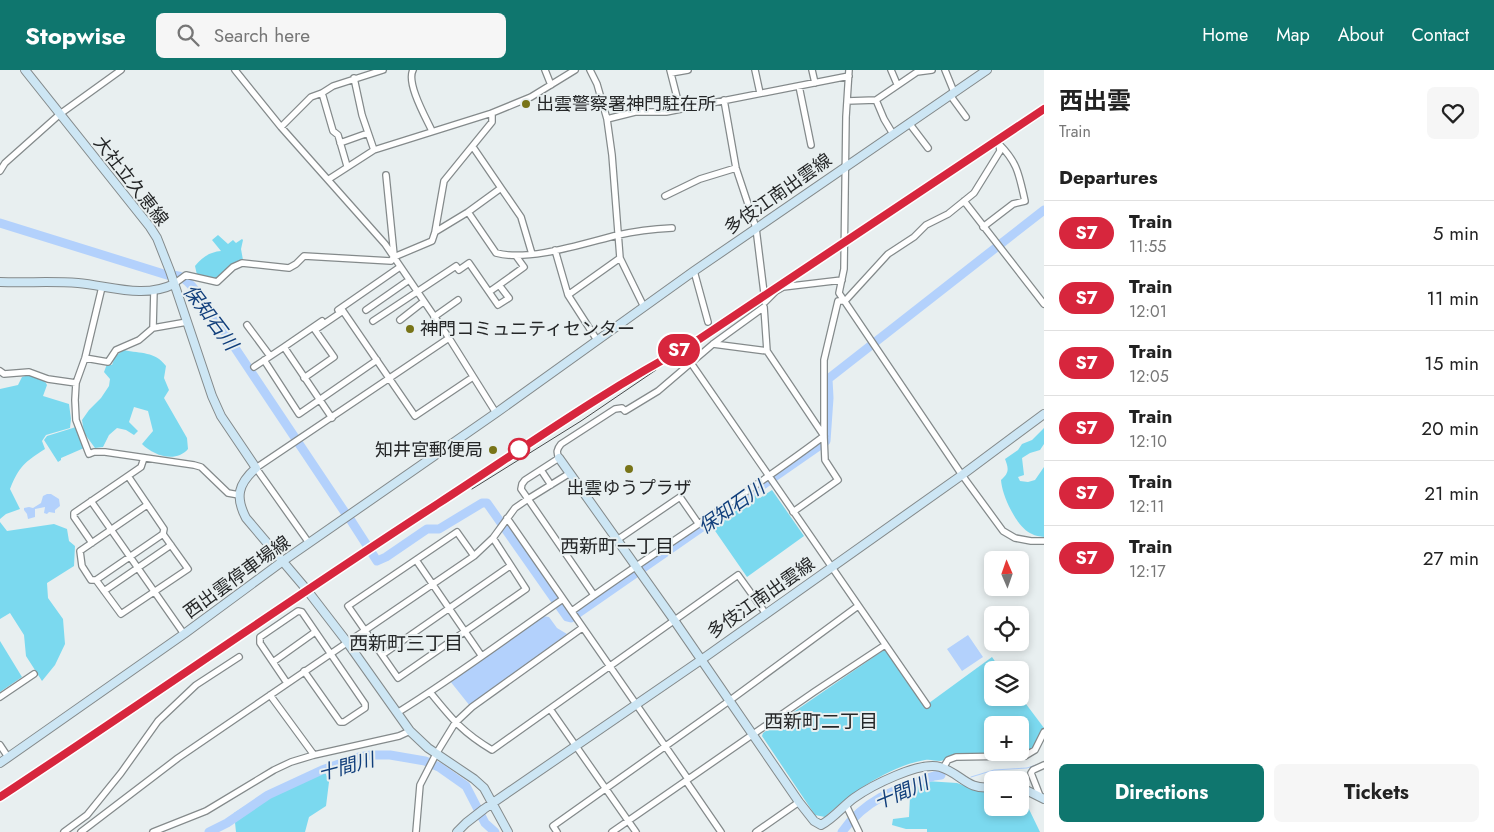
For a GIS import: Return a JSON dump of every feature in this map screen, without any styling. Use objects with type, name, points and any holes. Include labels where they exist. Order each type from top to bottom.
[{"type":"main road","name":"大社立久恵線","points":[[25,70],[157,238],[175,281],[212,396],[221,416],[256,468]]},
{"type":"main road","name":"多伎江南出雲線","points":[[494,414],[694,270],[987,70]]},
{"type":"main road","points":[[0,282],[78,283],[137,291],[166,288],[175,281]]},
{"type":"main road","name":"西出雲停車場線","points":[[0,763],[494,414]]},
{"type":"main road","name":"多伎江南出雲線","points":[[457,832],[484,809],[701,660],[962,475],[1044,414]]},
{"type":"main road","points":[[559,458],[674,620],[799,802],[820,828],[868,789],[926,766],[943,768],[969,785],[984,788]]},
{"type":"main road","points":[[256,468],[243,482],[239,496],[246,518],[347,642],[410,731],[436,754],[474,779],[484,788],[508,832]]},
{"type":"main road","points":[[1029,792],[1042,798]]},
{"type":"street","points":[[0,170],[5,163],[60,114],[121,70]]},
{"type":"street","points":[[235,70],[281,127],[329,179],[394,257],[423,302],[450,338],[494,414]]},
{"type":"street","points":[[281,127],[311,96],[354,78],[383,70]]},
{"type":"street","points":[[413,70],[411,84],[432,131]]},
{"type":"street","points":[[545,70],[551,85]]},
{"type":"street","points":[[329,179],[374,150],[492,113],[532,97],[575,70]]},
{"type":"street","points":[[590,70],[597,84],[607,119],[612,155],[620,258],[644,307]]},
{"type":"street","points":[[680,109],[671,71],[688,70]]},
{"type":"street","points":[[755,70],[760,94]]},
{"type":"street","points":[[812,70],[815,83]]},
{"type":"street","points":[[892,70],[897,84]]},
{"type":"street","points":[[847,100],[876,100],[917,72],[932,70]]},
{"type":"street","points":[[945,70],[952,94],[966,117]]},
{"type":"street","points":[[607,119],[636,112],[666,112],[815,83],[849,73],[843,224],[844,269],[839,293],[1002,531],[1015,538],[1044,541]]},
{"type":"street","points":[[354,78],[374,150]]},
{"type":"street","points":[[799,86],[811,145]]},
{"type":"street","points":[[322,92],[333,131],[338,135],[347,166]]},
{"type":"street","points":[[724,100],[736,168],[756,228],[765,304],[767,350],[824,436]]},
{"type":"street","points":[[876,100],[893,134]]},
{"type":"street","points":[[175,281],[186,275],[217,282],[233,267],[242,263],[290,268],[304,256],[391,261],[394,257],[432,241],[444,181],[492,122],[492,113]]},
{"type":"street","points":[[910,123],[928,148]]},
{"type":"street","points":[[340,142],[368,133]]},
{"type":"street","points":[[793,512],[838,480],[825,460],[824,360],[838,302],[845,300],[888,254],[914,237],[926,225],[948,214],[974,193],[1000,151],[999,144],[1009,154],[1018,169],[1025,201],[1014,204],[983,227]]},
{"type":"street","points":[[472,147],[521,217],[532,254]]},
{"type":"street","points":[[665,196],[700,179],[736,168]]},
{"type":"street","points":[[386,174],[394,257]]},
{"type":"street","points":[[435,232],[468,212],[501,188]]},
{"type":"street","points":[[964,201],[1044,304]]},
{"type":"street","points":[[468,212],[496,253],[508,257],[555,250],[646,230],[672,228]]},
{"type":"street","points":[[555,250],[568,295],[597,340]]},
{"type":"street","points":[[489,292],[524,267],[516,256]]},
{"type":"street","points":[[568,295],[620,258]]},
{"type":"street","points":[[374,320],[456,266],[459,270],[469,263],[498,305],[509,298],[499,285]]},
{"type":"street","points":[[304,378],[334,357],[315,330],[400,267]]},
{"type":"street","points":[[694,270],[708,322]]},
{"type":"street","points":[[366,310],[410,280]]},
{"type":"street","points":[[594,595],[521,489],[522,484],[559,458],[557,448],[561,444],[615,408],[622,408],[625,411],[658,391],[690,363],[765,304],[783,287],[842,280]]},
{"type":"street","points":[[102,287],[76,383],[74,400],[76,420],[88,454],[105,452],[182,462],[200,467],[228,494],[239,496]]},
{"type":"street","points":[[153,328],[154,290]]},
{"type":"street","points":[[434,317],[458,300]]},
{"type":"street","points":[[400,320],[423,302]]},
{"type":"street","points":[[254,367],[339,311]]},
{"type":"street","points":[[339,311],[343,311],[415,416],[473,377]]},
{"type":"street","points":[[84,358],[108,362],[116,350],[139,340],[153,328],[187,322]]},
{"type":"street","points":[[247,325],[270,356]]},
{"type":"street","points":[[309,544],[256,468],[450,338]]},
{"type":"street","points":[[714,344],[767,350]]},
{"type":"street","points":[[284,346],[332,418]]},
{"type":"street","points":[[264,360],[299,414],[377,360]]},
{"type":"street","points":[[690,363],[927,705]]},
{"type":"street","points":[[0,371],[4,374],[29,372],[48,379],[76,383]]},
{"type":"street","points":[[572,611],[698,523],[769,477],[824,436]]},
{"type":"street","points":[[92,543],[74,518],[74,513],[141,467],[144,458]]},
{"type":"street","points":[[541,470],[551,485]]},
{"type":"street","points":[[81,832],[178,758],[474,556],[493,538],[515,508],[570,473]]},
{"type":"street","points":[[96,580],[121,614],[188,569],[163,534],[164,529],[128,476]]},
{"type":"street","points":[[617,540],[680,498],[698,523]]},
{"type":"street","points":[[91,501],[184,634]]},
{"type":"street","points":[[147,505],[80,551],[82,566],[91,580],[96,580],[163,534]]},
{"type":"street","points":[[507,518],[666,746],[721,832]]},
{"type":"street","points":[[474,556],[457,532],[348,606],[398,678],[526,589],[493,538]]},
{"type":"street","points":[[104,591],[171,546]]},
{"type":"street","points":[[416,560],[481,655]]},
{"type":"street","points":[[382,655],[510,566]]},
{"type":"street","points":[[430,692],[455,723],[470,737],[492,750],[738,574],[766,614]]},
{"type":"street","points":[[397,713],[563,599]]},
{"type":"street","points":[[557,832],[553,826],[729,701],[858,606]]},
{"type":"street","points":[[287,683],[260,642],[260,637],[298,611],[302,612],[365,704],[365,708],[344,722],[340,722],[304,671]]},
{"type":"street","points":[[416,832],[420,786],[436,754],[455,723],[472,707],[582,628]]},
{"type":"street","points":[[274,662],[315,632]]},
{"type":"street","points":[[612,832],[885,645]]},
{"type":"street","points":[[64,832],[87,815],[121,773],[158,721],[196,685],[239,656]]},
{"type":"street","points":[[0,697],[34,674]]},
{"type":"street","points":[[270,695],[314,755]]},
{"type":"street","points":[[550,709],[636,832]]},
{"type":"street","points":[[153,832],[206,811],[274,770],[314,755],[399,736],[410,731]]},
{"type":"street","points":[[943,768],[948,760],[956,757],[1025,756],[1035,750],[1044,732]]},
{"type":"street","points":[[0,745],[8,757]]},
{"type":"street","points":[[1042,798],[1031,773],[1044,765]]},
{"type":"street","points":[[756,832],[799,802]]},
{"type":"street","points":[[846,805],[859,832]]},
{"type":"shaded area","points":[[218,235],[228,244],[233,240],[236,243],[243,240],[241,249],[243,260],[231,266],[216,279],[197,275],[195,266],[200,260],[206,255],[221,251],[212,240]]},
{"type":"shaded area","points":[[124,350],[152,355],[166,366],[164,378],[169,390],[164,398],[187,438],[188,449],[183,453],[171,457],[159,455],[142,444],[153,431],[148,411],[134,407],[129,422],[138,431],[134,435],[126,430],[117,428],[109,435],[103,447],[95,448],[84,433],[82,420],[109,386],[110,379],[104,372],[107,364],[112,365],[115,356]]},
{"type":"shaded area","points":[[32,374],[43,378],[47,385],[43,396],[69,404],[70,428],[46,435],[42,441],[45,449],[23,465],[10,489],[20,509],[6,514],[0,519],[0,389],[18,385],[22,377]]},
{"type":"shaded area","points":[[76,427],[84,448],[61,458],[58,462],[44,440],[47,436]]},
{"type":"shaded area","points":[[1044,428],[1044,444],[1040,450],[1022,458],[1024,475],[1018,477],[1020,481],[1028,482],[1035,480],[1044,467],[1044,537],[1033,535],[1021,525],[1007,503],[1001,480],[1008,471],[1005,459],[1018,450],[1022,444],[1032,440]]},
{"type":"shaded area","points":[[772,490],[804,536],[747,577],[711,525],[756,494],[760,498]]},
{"type":"shaded area","points":[[51,494],[59,499],[60,506],[55,510],[55,513],[44,513],[45,507],[35,509],[35,517],[28,519],[24,508],[33,508],[41,503],[43,496]]},
{"type":"shaded area","points":[[0,522],[7,531],[54,524],[67,529],[69,541],[75,546],[74,566],[47,583],[48,598],[63,619],[65,644],[55,665],[42,681],[26,656],[24,635],[10,613],[0,619]]},
{"type":"shaded area","points":[[543,616],[549,617],[557,628],[567,634],[470,706],[450,681]]},
{"type":"shaded area","points":[[968,635],[983,657],[962,671],[947,649]]},
{"type":"shaded area","points":[[0,641],[22,677],[0,692]]},
{"type":"shaded area","points":[[884,650],[886,650],[923,704],[929,703],[984,663],[984,706],[1028,706],[1044,728],[1040,739],[1029,751],[1029,716],[984,716],[984,753],[956,755],[940,761],[925,760],[898,768],[884,774],[859,790],[825,817],[815,815],[762,736],[763,733]]},
{"type":"shaded area","points":[[992,657],[995,661],[987,661]]},
{"type":"shaded area","points":[[317,769],[326,774],[329,782],[326,806],[309,817],[305,832],[236,832],[234,813],[269,791]]},
{"type":"shaded area","points":[[926,781],[957,783],[984,792],[984,816],[1029,816],[1029,809],[1040,832],[927,832],[927,829],[906,829],[892,825],[893,819],[909,817],[910,796],[904,789]]},
{"type":"waterway","name":"保知石川","points":[[350,519],[377,561],[427,529],[439,529],[482,503],[487,503],[567,617],[571,618],[826,441],[829,398],[828,379],[1044,210]]},
{"type":"waterway","name":"保知石川","points":[[0,223],[167,275],[179,276],[188,282],[211,312],[346,514]]},
{"type":"waterway","name":"十間川","points":[[209,832],[227,823],[268,795],[322,770],[359,757],[371,755],[390,755],[425,761],[439,767],[466,786],[485,823],[495,832]]},
{"type":"waterway","name":"十間川","points":[[971,777],[994,770],[1027,768],[1036,765]]},
{"type":"waterway","name":"十間川","points":[[842,832],[861,811],[883,796],[907,785],[941,775]]},
{"type":"railway","points":[[686,347],[1044,109]]},
{"type":"railway","points":[[0,797],[563,421],[658,361],[691,343]]},
{"type":"railway","points":[[472,489],[581,421],[656,370]]},
{"type":"train","name":"S7","points":[[0,797],[357,558],[385,537],[440,503],[588,404],[649,366],[692,344],[1044,109]]},
{"type":"place","name":"出雲警察署神門駐在所","points":[[526,104]]},
{"type":"place","name":"神門コミュニティセンター","points":[[410,329]]},
{"type":"place","name":"知井宮郵便局","points":[[493,450]]},
{"type":"place","name":"出雲ゆうプラザ","points":[[629,469]]},
{"type":"district","name":"西新町一丁目","points":[[617,546]]},
{"type":"district","name":"西新町三丁目","points":[[406,643]]},
{"type":"district","name":"西新町二丁目","points":[[821,721]]}]
